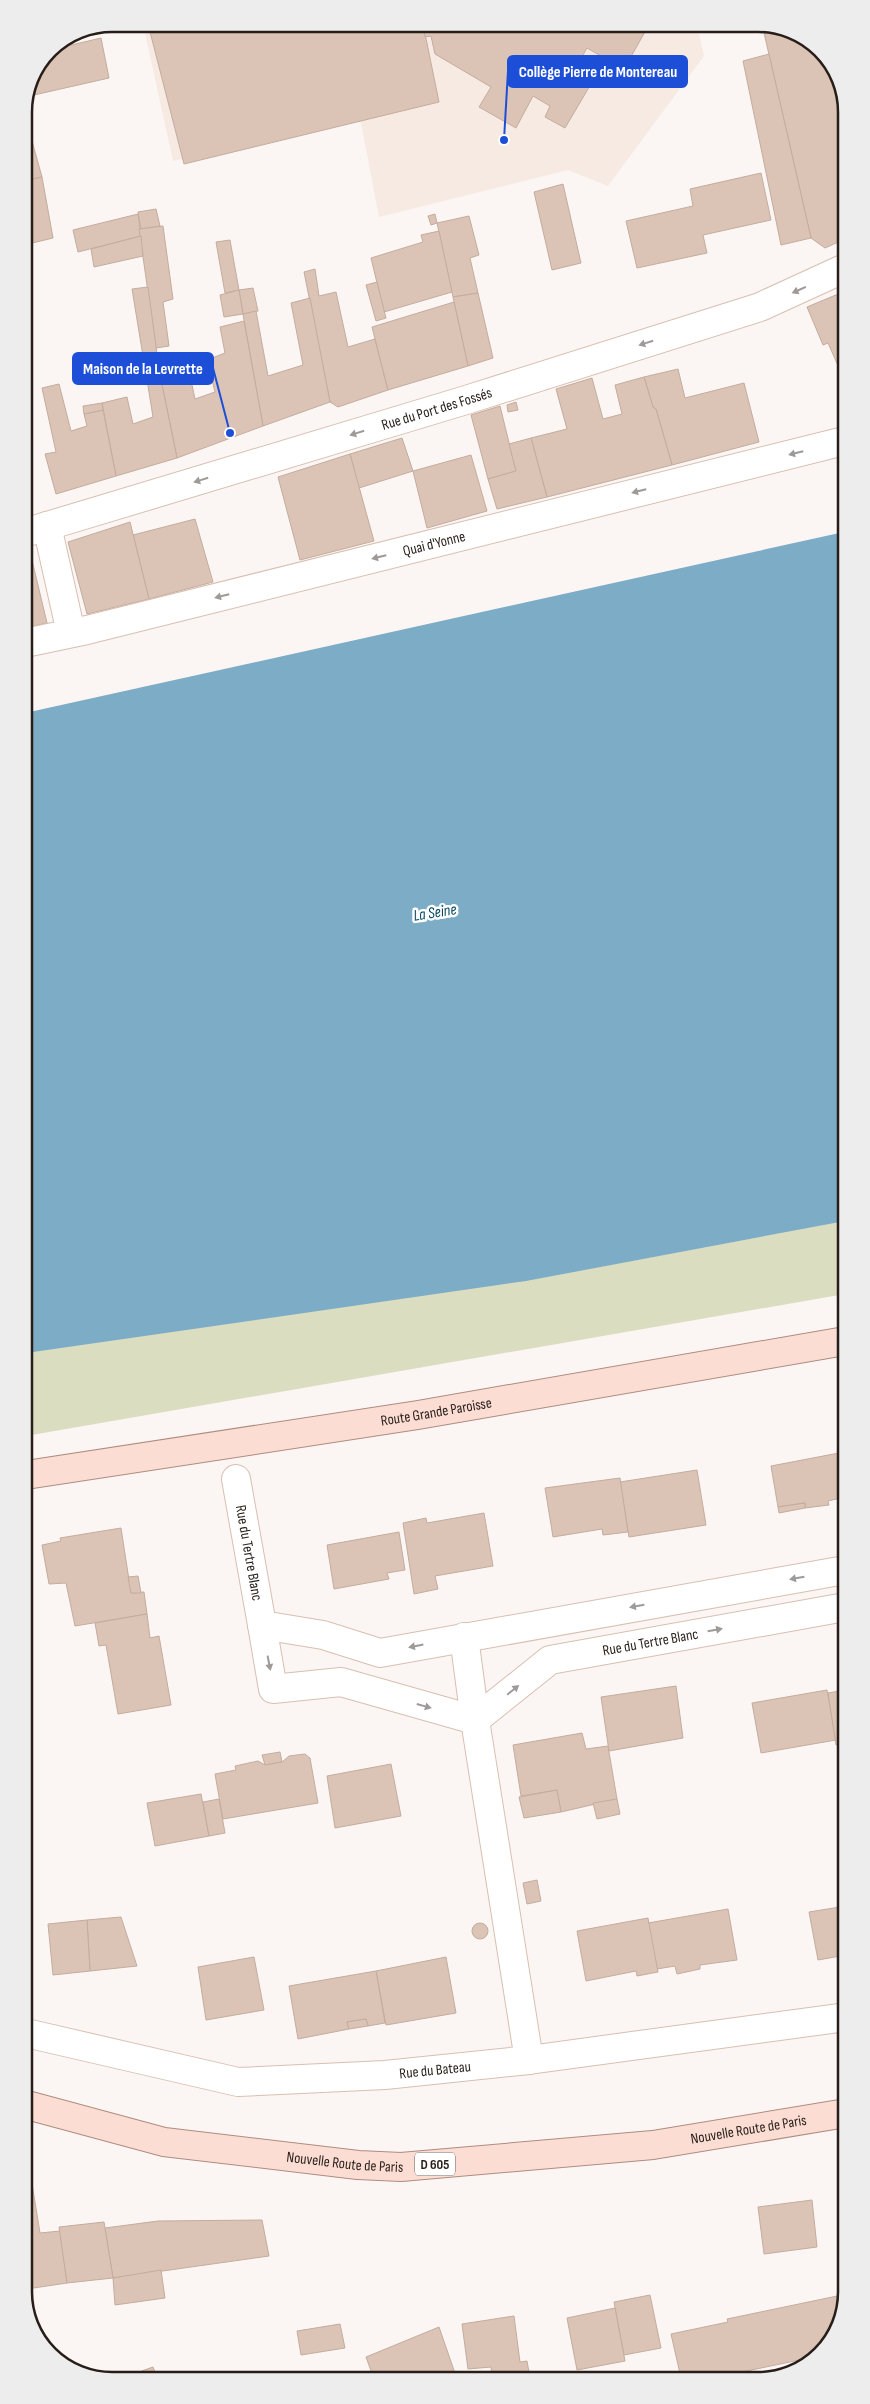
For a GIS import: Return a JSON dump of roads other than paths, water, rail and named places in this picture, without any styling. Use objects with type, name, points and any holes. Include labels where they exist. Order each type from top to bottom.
[{"type":"main road","name":"Route Grande Paroisse","points":[[32,1474],[408,1417],[838,1342]]},
{"type":"main road","name":"Nouvelle Route de Paris","points":[[32,2107],[164,2142],[358,2165],[400,2167],[653,2145],[838,2114]]},
{"type":"street","name":"Rue du Port des Fossés","points":[[36,530],[466,400],[760,307],[838,271]]},
{"type":"street","name":"Quai d'Yonne","points":[[33,642],[838,442]]},
{"type":"street","points":[[36,530],[71,633]]},
{"type":"street","name":"Rue du Tertre Blanc","points":[[236,1479],[274,1689],[341,1682],[475,1720],[550,1660],[838,1608]]},
{"type":"street","points":[[262,1625],[323,1635],[380,1653],[838,1571]]},
{"type":"street","points":[[464,1637],[475,1720],[530,2060]]},
{"type":"street","name":"Rue du Bateau","points":[[32,2034],[238,2082],[385,2075],[530,2060],[838,2019]]},
{"type":"water","name":"La Seine","points":[[838,533],[838,1222],[526,1281],[32,1352],[33,711]]},
{"type":"place","name":"Collège Pierre de Montereau","points":[[504,140]]},
{"type":"place","name":"Maison de la Levrette","points":[[230,433]]}]
